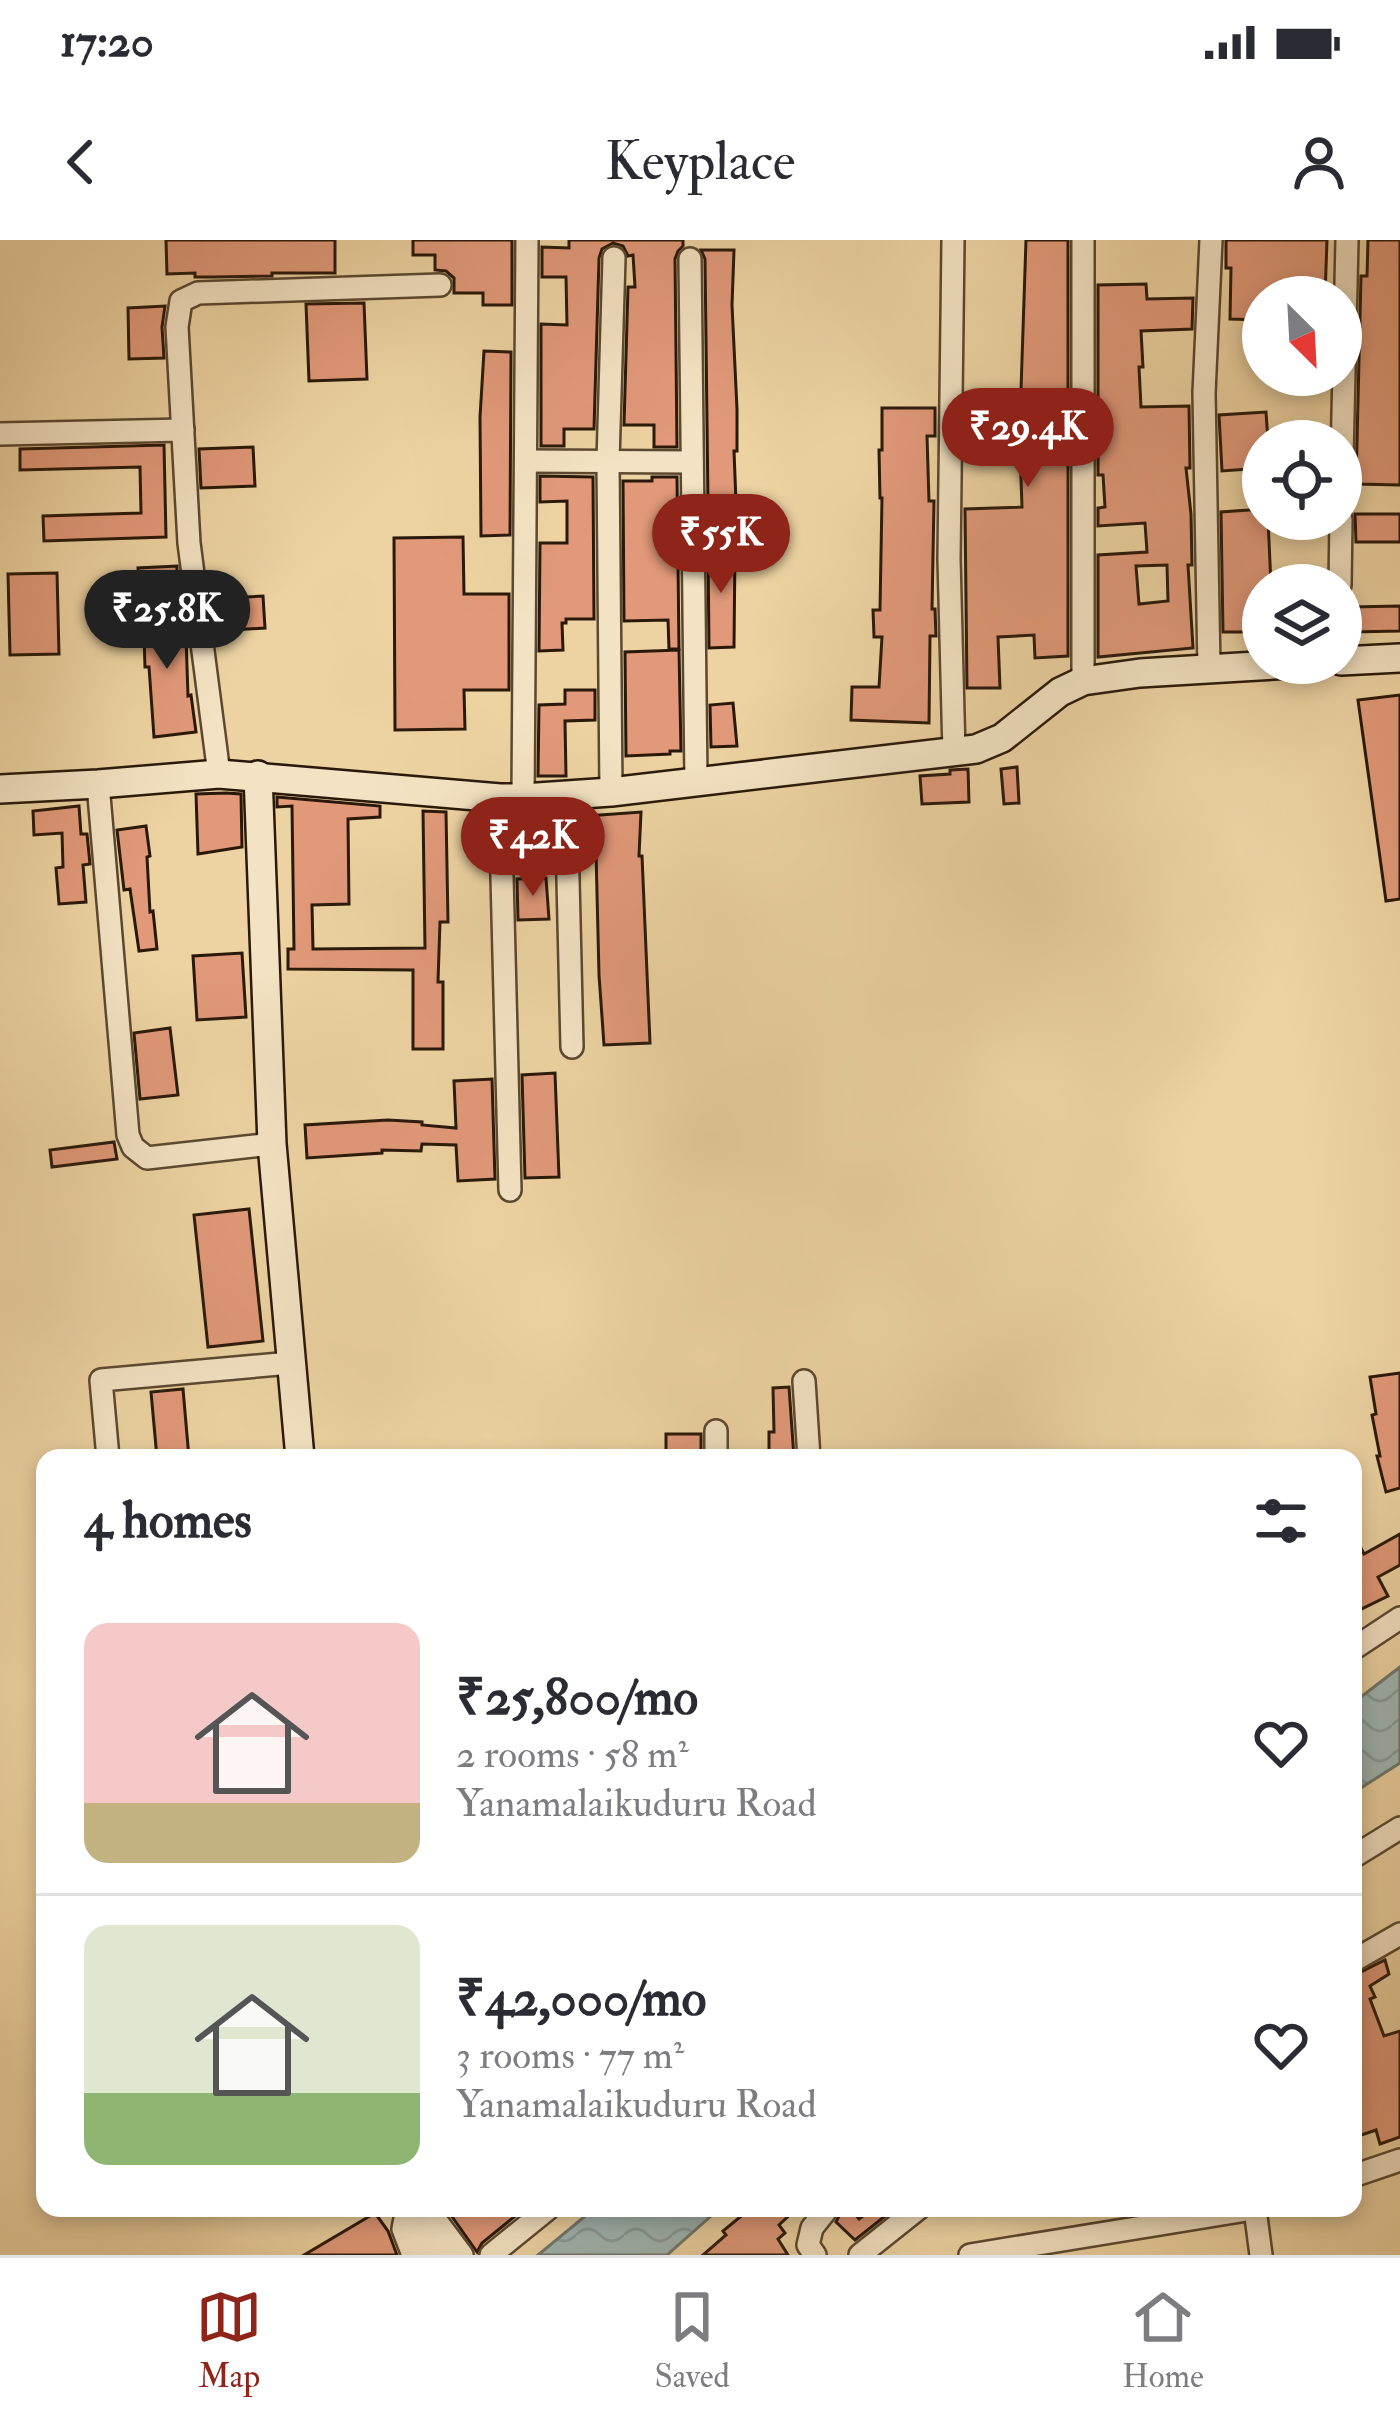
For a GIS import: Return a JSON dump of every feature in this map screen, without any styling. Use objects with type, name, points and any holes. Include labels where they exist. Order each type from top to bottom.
[{"type":"street","points":[[510,1190],[512,798],[527,461],[526,240]]},
{"type":"street","points":[[953,240],[949,559],[954,753]]},
{"type":"street","points":[[1083,240],[1083,681]]},
{"type":"street","points":[[1208,668],[1204,393],[1210,240]]},
{"type":"street","points":[[1343,420],[1347,240]]},
{"type":"street","points":[[611,792],[608,461],[614,258]]},
{"type":"street","points":[[690,260],[696,782]]},
{"type":"street","points":[[219,774],[189,543],[177,327],[182,302],[198,293],[440,285]]},
{"type":"street","points":[[0,434],[183,430]]},
{"type":"street","points":[[527,461],[692,462]]},
{"type":"street","points":[[1362,660],[1400,658]]},
{"type":"street","points":[[0,789],[219,774],[512,798],[611,792],[976,749],[1001,738],[1060,692],[1083,681],[1242,666]]},
{"type":"street","points":[[258,776],[272,1144],[299,1449]]},
{"type":"street","points":[[98,784],[128,1136],[133,1147],[147,1158],[272,1144]]},
{"type":"street","points":[[566,796],[572,1047]]},
{"type":"street","points":[[106,1449],[101,1380],[291,1363]]},
{"type":"street","points":[[804,1381],[808,1449]]},
{"type":"street","points":[[716,1431],[716,1449]]},
{"type":"street","points":[[1362,1643],[1400,1618]]},
{"type":"street","points":[[1362,1851],[1400,1828]]},
{"type":"street","points":[[1362,1957],[1398,1942]]},
{"type":"street","points":[[1362,2173],[1400,2160]]},
{"type":"street","points":[[406,2217],[403,2229],[413,2255]]},
{"type":"street","points":[[414,2217],[439,2255]]},
{"type":"street","points":[[434,2217],[462,2255]]},
{"type":"street","points":[[490,2255],[537,2217]]},
{"type":"street","points":[[814,2255],[808,2246],[812,2228],[821,2217]]},
{"type":"street","points":[[860,2255],[909,2217]]},
{"type":"street","points":[[970,2255],[1207,2217]]},
{"type":"street","points":[[1258,2217],[1261,2255]]},
{"type":"water","points":[[1400,1667],[1400,1763],[1362,1787],[1362,1696]]},
{"type":"water","points":[[584,2217],[710,2217],[667,2255],[538,2255]]},
{"type":"building","points":[[166,240],[335,240],[335,273],[167,274]]},
{"type":"building","points":[[413,240],[512,240],[512,305],[483,305],[483,293],[454,293],[454,278],[435,270],[435,255],[413,255]]},
{"type":"building","points":[[569,240],[683,240],[675,259],[677,447],[654,447],[654,425],[624,425],[628,287],[635,287],[633,255],[613,243],[602,249],[599,258],[594,429],[564,429],[564,446],[541,446],[541,324],[567,325],[566,277],[542,277],[542,247],[569,248]]},
{"type":"building","points":[[1026,240],[1068,240],[1068,656],[1035,658],[1034,635],[998,637],[1000,688],[967,688],[965,509],[1022,507],[1019,421],[992,420],[993,390],[1021,390]]},
{"type":"building","points":[[1226,240],[1327,240],[1326,276],[1242,276],[1242,319],[1230,319],[1231,268],[1226,268]]},
{"type":"building","points":[[1368,240],[1400,240],[1400,485],[1362,484],[1362,420],[1358,420],[1358,396],[1362,396],[1362,276],[1367,276]]},
{"type":"building","points":[[701,250],[734,250],[736,502],[708,503],[705,259]]},
{"type":"building","points":[[1146,284],[1147,299],[1193,298],[1192,329],[1141,331],[1143,367],[1139,367],[1141,407],[1189,406],[1190,468],[1186,468],[1193,648],[1098,657],[1098,555],[1147,552],[1145,523],[1098,526],[1098,508],[1105,507],[1103,475],[1098,475],[1098,285]],"holes":[[[1167,565],[1168,601],[1139,604],[1136,566]]]},
{"type":"building","points":[[364,303],[367,379],[309,381],[306,304]]},
{"type":"building","points":[[165,306],[164,358],[129,359],[128,308]]},
{"type":"building","points":[[484,351],[511,352],[510,535],[481,536]]},
{"type":"building","points":[[882,408],[935,408],[935,436],[927,436],[929,501],[934,501],[936,636],[930,636],[929,723],[851,720],[852,687],[879,687],[882,637],[874,637],[873,610],[880,610]]},
{"type":"building","points":[[1266,412],[1267,420],[1242,420],[1242,470],[1222,471],[1219,415]]},
{"type":"building","points":[[164,445],[166,537],[44,541],[43,516],[141,513],[140,467],[20,470],[20,449]]},
{"type":"building","points":[[253,447],[255,486],[201,488],[199,449]]},
{"type":"building","points":[[540,476],[593,477],[594,619],[562,623],[563,650],[539,651],[540,543],[567,543],[567,501],[540,502]]},
{"type":"building","points":[[652,477],[677,477],[679,649],[669,649],[668,620],[624,621],[623,481],[652,481]]},
{"type":"building","points":[[1242,510],[1242,540],[1269,540],[1270,564],[1242,564],[1242,632],[1223,632],[1221,512]]},
{"type":"building","points":[[1362,514],[1400,514],[1400,542],[1356,542],[1362,540]]},
{"type":"building","points":[[463,537],[464,594],[509,594],[509,690],[464,690],[465,729],[395,730],[394,538]]},
{"type":"building","points":[[735,545],[734,647],[709,648],[708,546]]},
{"type":"building","points":[[177,566],[177,581],[139,583],[138,568]]},
{"type":"building","points":[[57,573],[59,654],[10,655],[8,574]]},
{"type":"building","points":[[263,596],[265,628],[216,631],[212,599]]},
{"type":"building","points":[[1400,606],[1400,631],[1362,632],[1362,607]]},
{"type":"building","points":[[181,610],[196,732],[154,737],[149,667],[145,667],[144,636],[139,637],[138,612]]},
{"type":"building","points":[[679,650],[681,751],[626,756],[625,652]]},
{"type":"building","points":[[565,690],[595,690],[595,720],[565,721],[566,776],[538,776],[539,705],[565,704]]},
{"type":"building","points":[[1400,695],[1400,899],[1386,901],[1358,700]]},
{"type":"building","points":[[733,703],[737,746],[711,747],[710,705]]},
{"type":"building","points":[[1017,767],[1019,803],[1004,804],[1001,769]]},
{"type":"building","points":[[968,769],[969,802],[922,804],[920,776]]},
{"type":"building","points":[[196,794],[241,794],[242,847],[198,854]]},
{"type":"building","points":[[277,797],[380,806],[380,817],[348,819],[349,904],[312,905],[313,949],[425,948],[423,811],[446,812],[448,922],[440,922],[438,982],[443,982],[443,1049],[413,1049],[413,970],[288,969],[288,949],[294,949],[292,806],[277,807]]},
{"type":"building","points":[[79,806],[90,864],[83,865],[86,902],[59,904],[56,868],[63,867],[62,833],[34,835],[33,811]]},
{"type":"building","points":[[641,812],[639,856],[650,1043],[604,1045],[596,852],[586,852],[587,816]]},
{"type":"building","points":[[146,826],[150,912],[157,949],[139,951],[130,889],[124,890],[117,830]]},
{"type":"building","points":[[546,878],[549,919],[518,920],[517,879]]},
{"type":"building","points":[[242,953],[246,1017],[197,1020],[193,956]]},
{"type":"building","points":[[170,1028],[178,1095],[140,1099],[134,1033]]},
{"type":"building","points":[[555,1073],[559,1177],[525,1178],[522,1075]]},
{"type":"building","points":[[492,1079],[495,1179],[458,1181],[456,1145],[422,1144],[421,1151],[307,1158],[305,1125],[388,1120],[456,1128],[454,1081]]},
{"type":"building","points":[[114,1142],[117,1159],[52,1167],[50,1150]]},
{"type":"building","points":[[249,1209],[263,1341],[208,1347],[194,1215]]},
{"type":"building","points":[[1400,1373],[1400,1488],[1386,1492],[1377,1456],[1370,1377]]},
{"type":"building","points":[[789,1387],[793,1449],[769,1449],[769,1432],[774,1432],[773,1388]]},
{"type":"building","points":[[183,1389],[188,1449],[156,1449],[151,1392]]},
{"type":"building","points":[[666,1434],[701,1434],[701,1449],[666,1449]]},
{"type":"building","points":[[1400,1534],[1400,1565],[1378,1577],[1388,1596],[1362,1609],[1362,1550],[1364,1554]]},
{"type":"building","points":[[1385,1960],[1389,1974],[1370,1986],[1375,1997],[1370,1999],[1384,2036],[1400,2031],[1400,2137],[1380,2144],[1376,2130],[1362,2135],[1362,1972]]},
{"type":"building","points":[[368,2217],[378,2217],[397,2255],[304,2255]]},
{"type":"building","points":[[452,2217],[514,2217],[482,2243],[477,2252]]},
{"type":"building","points":[[740,2217],[787,2217],[779,2225],[785,2233],[778,2239],[788,2255],[703,2255],[726,2235],[723,2231]]},
{"type":"building","points":[[838,2217],[884,2217],[855,2240],[836,2222]]}]
